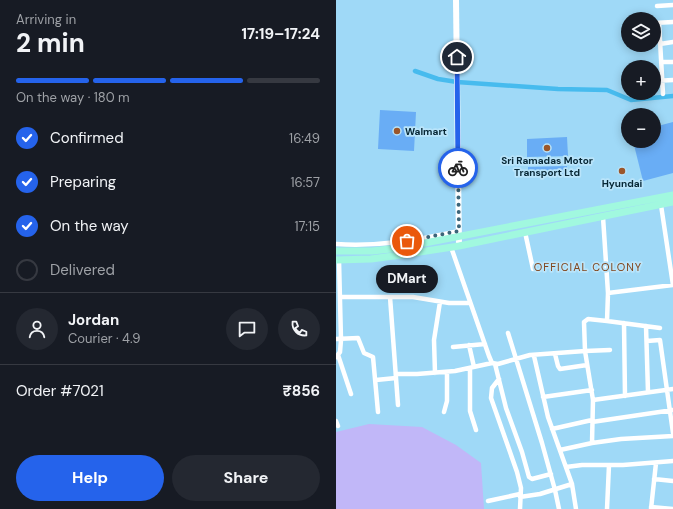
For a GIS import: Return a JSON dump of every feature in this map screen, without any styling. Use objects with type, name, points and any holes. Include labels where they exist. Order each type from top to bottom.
[{"type":"main road","points":[[336,251],[372,251],[399,248],[459,234],[673,195]]},
{"type":"main road","points":[[338,260],[394,256],[459,246],[673,202]]},
{"type":"street","points":[[456,0],[459,246]]},
{"type":"street","points":[[657,6],[673,5]]},
{"type":"street","points":[[661,23],[673,22]]},
{"type":"street","points":[[661,44],[673,42]]},
{"type":"street","points":[[664,94],[661,62],[673,62]]},
{"type":"street","points":[[662,81],[673,80]]},
{"type":"street","points":[[608,294],[673,285],[661,205]]},
{"type":"street","points":[[603,217],[608,294],[607,321]]},
{"type":"street","points":[[525,232],[534,269]]},
{"type":"street","points":[[336,244],[359,245],[393,243],[459,234]]},
{"type":"street","points":[[451,247],[489,356],[494,363],[506,408],[522,452],[529,477],[532,479],[551,474]]},
{"type":"street","points":[[338,260],[340,297],[337,356],[351,394]]},
{"type":"street","points":[[340,297],[413,297],[455,304],[470,303]]},
{"type":"street","points":[[390,297],[398,404]]},
{"type":"street","points":[[435,373],[434,340],[440,302]]},
{"type":"street","points":[[592,443],[593,400],[585,351],[584,322],[588,319],[660,328]]},
{"type":"street","points":[[624,323],[625,396]]},
{"type":"street","points":[[646,326],[648,392]]},
{"type":"street","points":[[508,333],[551,474],[559,509]]},
{"type":"street","points":[[338,339],[355,338],[360,340],[364,353],[366,355],[372,355],[376,380],[378,412]]},
{"type":"street","points":[[560,450],[592,443],[673,434],[672,410],[667,390],[660,340],[647,341]]},
{"type":"street","points":[[453,347],[485,344]]},
{"type":"street","points":[[469,346],[472,368],[470,411],[476,430]]},
{"type":"street","points":[[376,380],[396,376],[447,372],[534,356],[610,350]]},
{"type":"street","points":[[555,354],[560,369],[587,365]]},
{"type":"street","points":[[534,356],[552,429],[572,484],[576,509]]},
{"type":"street","points":[[444,412],[447,401],[447,372]]},
{"type":"street","points":[[499,379],[492,388],[491,398],[517,472],[520,484],[520,509]]},
{"type":"street","points":[[593,400],[673,389]]},
{"type":"street","points":[[543,397],[592,390]]},
{"type":"street","points":[[552,429],[592,421],[672,410]]},
{"type":"street","points":[[566,467],[582,465],[673,462]]},
{"type":"street","points":[[656,463],[651,508],[673,509]]},
{"type":"street","points":[[607,509],[609,465]]},
{"type":"street","points":[[654,479],[673,481]]},
{"type":"street","points":[[488,501],[520,495],[540,494],[572,484]]},
{"type":"shaded area","points":[[369,424],[422,427],[456,445],[481,463],[484,509],[336,509],[336,432]]},
{"type":"building","name":"Walmart","points":[[380,110],[416,112],[414,151],[378,149]]},
{"type":"building","points":[[673,122],[673,173],[643,181],[635,148],[661,148],[661,125]]},
{"type":"building","name":"Sri Ramadas Motor Transport Ltd","points":[[567,137],[568,156],[527,157],[527,139]]},
{"type":"building","points":[[567,166],[567,175],[528,177],[528,167]]},
{"type":"waterway","points":[[415,71],[438,79],[457,82],[558,89],[607,90],[631,100],[673,96]]},
{"type":"way so far","points":[[407,241],[459,231],[458,168]]},
{"type":"place","name":"Walmart","points":[[397,131]]},
{"type":"place","name":"Sri Ramadas Motor Transport Ltd","points":[[547,148]]},
{"type":"place","name":"Hyundai","points":[[622,171]]},
{"type":"place","name":"DMart","points":[[407,241]]},
{"type":"district","name":"OFFICIAL COLONY","points":[[588,267]]},
{"type":"route","points":[[457,57],[458,168]]}]
